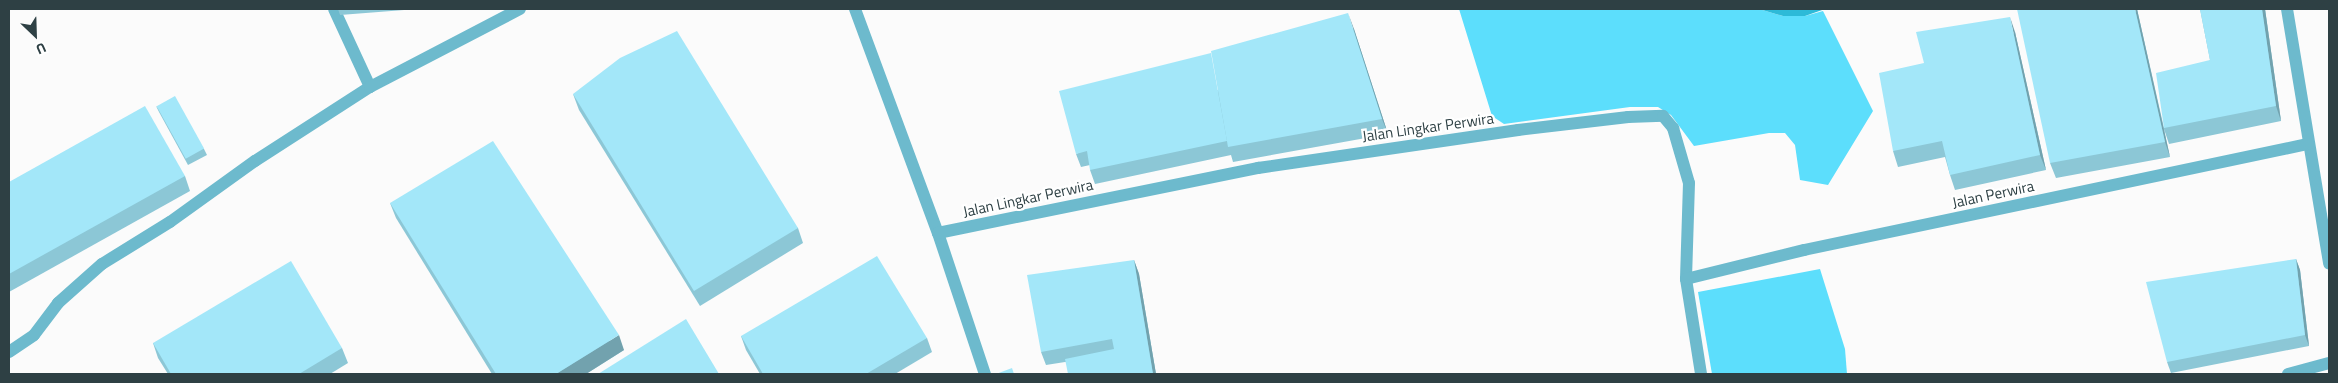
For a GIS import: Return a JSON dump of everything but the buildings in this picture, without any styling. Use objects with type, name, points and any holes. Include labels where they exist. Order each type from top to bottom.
[{"type":"street","points":[[334,9],[370,87]]},
{"type":"street","points":[[9,352],[34,335],[58,303],[102,264],[170,222],[255,161],[370,87],[520,9]]},
{"type":"street","points":[[856,9],[938,233],[985,374]]},
{"type":"street","points":[[2287,9],[2329,264]]},
{"type":"street","name":"Jalan Lingkar Perwira","points":[[938,233],[1258,168],[1518,130],[1628,117],[1663,116],[1673,128],[1689,183],[1686,279],[1701,374]]},
{"type":"street","name":"Jalan Perwira","points":[[1686,279],[1804,250],[2308,144]]},
{"type":"street","points":[[2288,374],[2329,363]]},
{"type":"shaded area","points":[[1459,9],[1759,9],[1783,16],[1805,16],[1823,11],[1873,111],[1828,185],[1800,180],[1795,145],[1785,133],[1769,133],[1694,146],[1671,115],[1658,107],[1630,107],[1504,124],[1492,116]]},
{"type":"shaded area","points":[[1759,9],[1825,9],[1805,16],[1783,16]]},
{"type":"shaded area","points":[[1820,269],[1845,349],[1847,374],[1712,374],[1698,292]]}]
